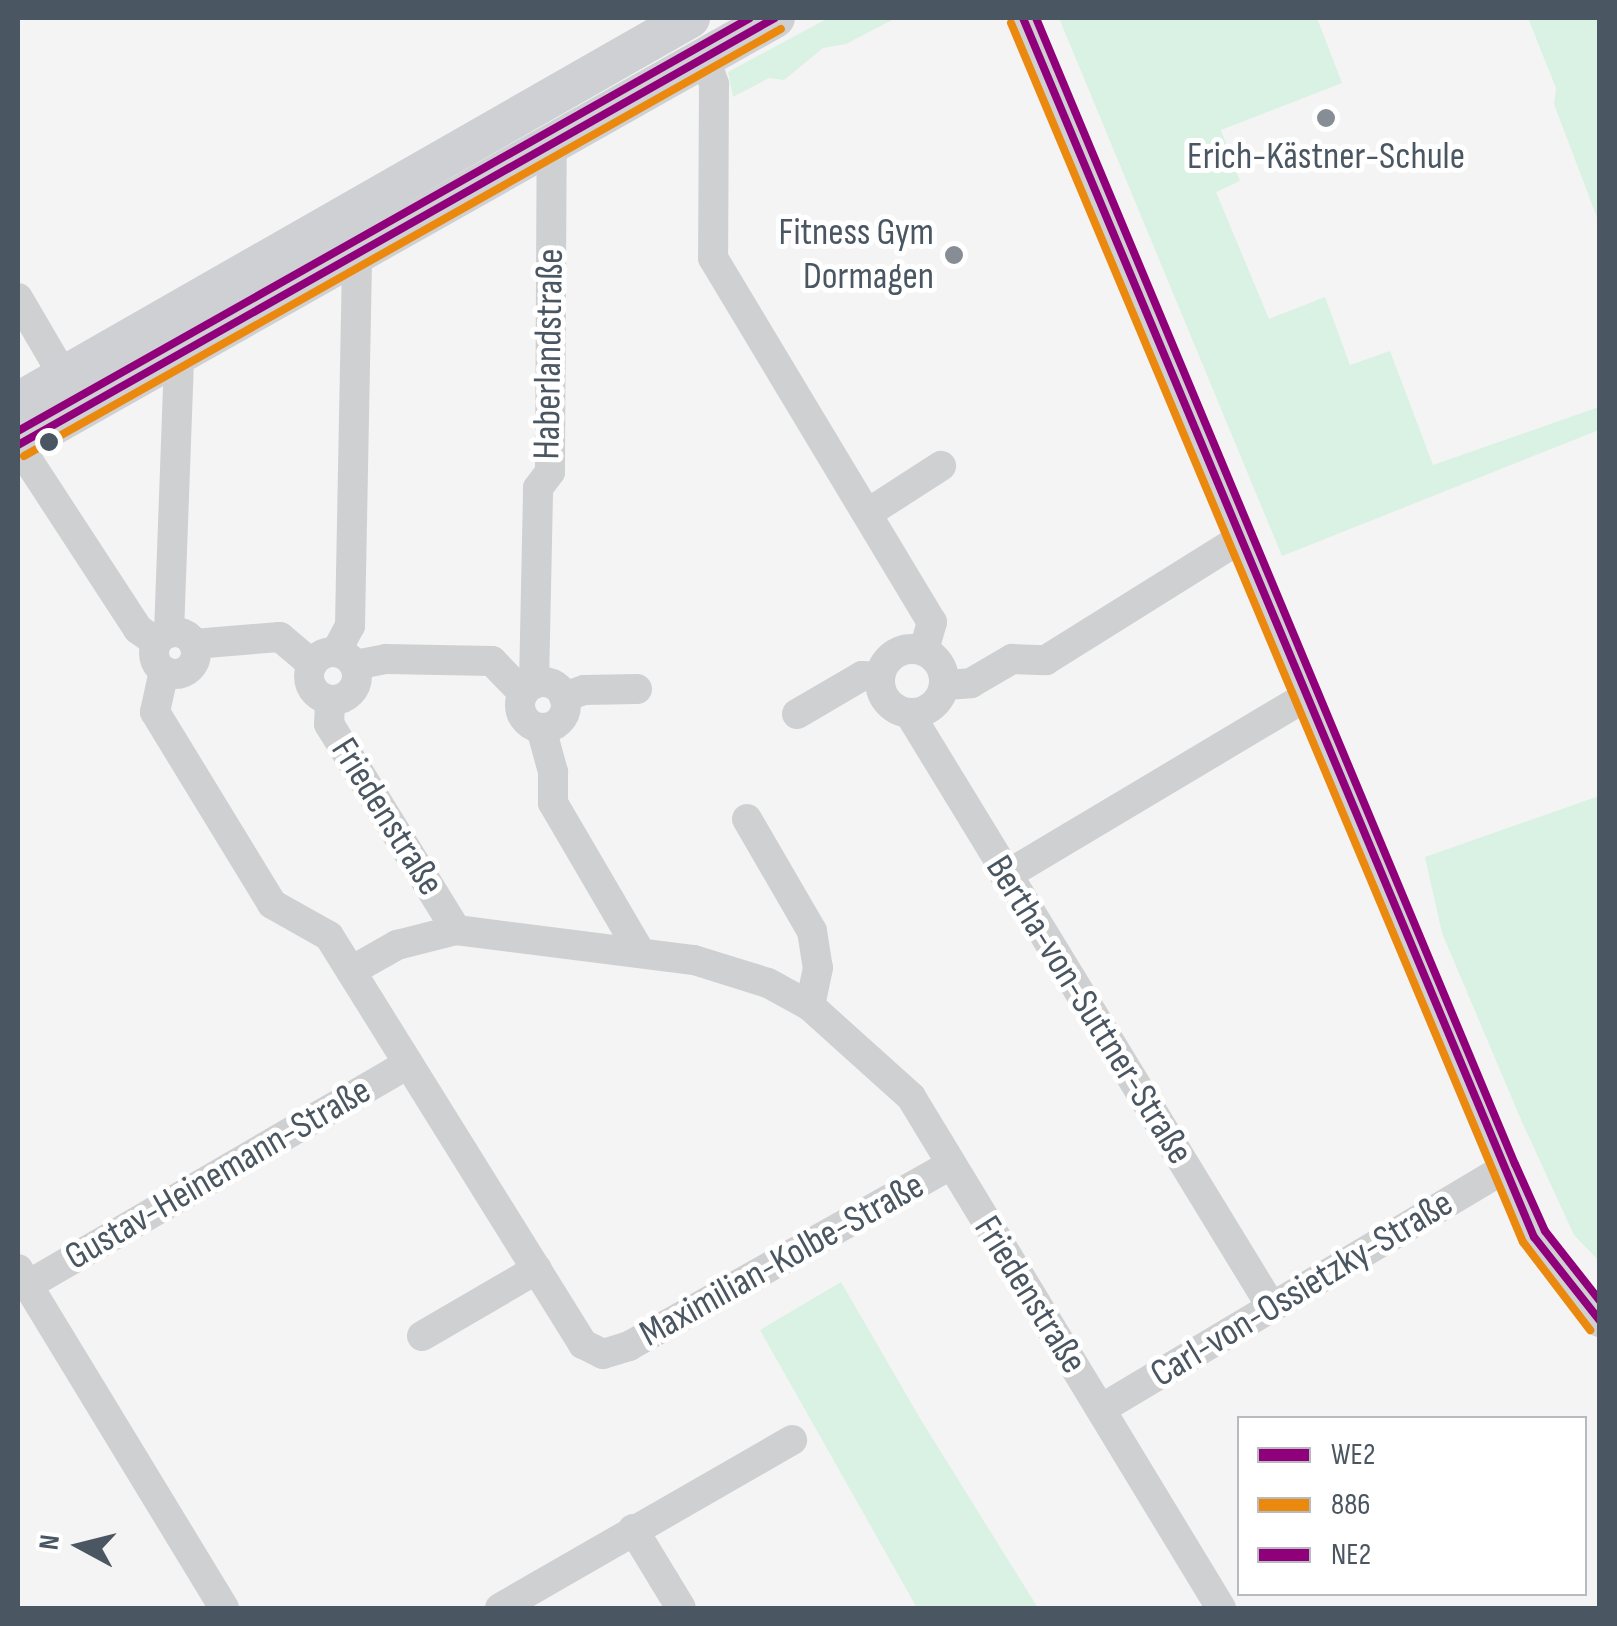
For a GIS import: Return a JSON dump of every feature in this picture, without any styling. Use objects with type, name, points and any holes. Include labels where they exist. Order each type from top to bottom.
[{"type":"street","points":[[529,688],[492,661],[334,661],[280,636],[171,648],[138,628],[18,445],[73,391],[690,18]]},
{"type":"street","points":[[18,402],[73,391],[179,354],[775,18]]},
{"type":"street","points":[[1023,18],[1534,1237],[1600,1322]]},
{"type":"street","points":[[705,58],[714,84],[712,258],[932,622],[924,650]]},
{"type":"street","name":"Haberlandstraße","points":[[529,688],[538,488],[550,472],[552,142]]},
{"type":"street","points":[[334,661],[350,626],[357,256]]},
{"type":"street","points":[[18,298],[73,391]]},
{"type":"street","points":[[171,648],[179,354]]},
{"type":"street","points":[[868,513],[941,466]]},
{"type":"street","points":[[945,685],[972,683],[1012,659],[1046,660],[1241,538]]},
{"type":"street","name":"Maximilian-Kolbe-Straße","points":[[171,648],[155,712],[272,904],[328,936],[584,1344],[603,1354],[646,1337],[950,1165]]},
{"type":"street","points":[[797,714],[862,676],[880,677],[896,653],[924,650],[940,664],[945,685],[936,703],[909,713]]},
{"type":"street","points":[[330,700],[350,693],[334,661]]},
{"type":"street","name":"Friedenstraße","points":[[334,661],[311,687],[330,700],[329,724],[456,930]]},
{"type":"street","name":"Bertha-von-Suttner-Straße","points":[[880,677],[890,705],[909,713],[1005,876],[1272,1306]]},
{"type":"street","points":[[529,688],[548,683],[564,697]]},
{"type":"street","points":[[529,688],[522,715],[540,728],[553,772],[553,802],[639,950]]},
{"type":"street","points":[[564,697],[584,690],[638,689]]},
{"type":"street","points":[[1005,876],[1307,696]]},
{"type":"street","points":[[540,728],[561,720],[564,697]]},
{"type":"street","points":[[747,819],[812,932],[818,968],[810,1006]]},
{"type":"street","name":"Friedenstraße","points":[[351,971],[397,945],[456,930],[639,950],[768,983],[810,1006],[911,1096],[1221,1608]]},
{"type":"street","name":"Gustav-Heinemann-Straße","points":[[23,1276],[408,1064]]},
{"type":"street","name":"Carl-von-Ossietzky-Straße","points":[[1100,1409],[1504,1169]]},
{"type":"street","points":[[422,1336],[537,1269]]},
{"type":"street","points":[[23,1276],[224,1608]]},
{"type":"street","points":[[500,1608],[792,1440]]},
{"type":"street","points":[[634,1530],[681,1608]]},
{"type":"green space","points":[[828,18],[896,18],[846,44],[823,48],[784,80],[769,78],[733,97],[728,72]]},
{"type":"green space","points":[[1059,18],[1317,18],[1342,83],[1221,130],[1240,181],[1216,192],[1269,319],[1325,297],[1350,365],[1390,351],[1433,465],[1599,407],[1599,430],[1282,556]]},
{"type":"green space","points":[[1528,18],[1599,18],[1599,223],[1554,104],[1556,88]]},
{"type":"green space","points":[[1599,796],[1599,1261],[1574,1235],[1522,1122],[1442,933],[1425,857]]},
{"type":"green space","points":[[841,1282],[1038,1608],[917,1608],[760,1330]]},
{"type":"transit line","name":"NE2","points":[[18,431],[750,18]]},
{"type":"transit line","name":"WE2","points":[[18,445],[775,18]]},
{"type":"transit line","name":"WE2","points":[[1023,18],[1534,1237],[1600,1321]]},
{"type":"transit line","name":"NE2","points":[[1036,18],[1515,1164],[1545,1231],[1600,1301]]},
{"type":"transit line","name":"886","points":[[1011,23],[1523,1242],[1590,1330]]},
{"type":"transit line","name":"886","points":[[24,456],[781,29]]},
{"type":"place","name":"Erich-Kästner-Schule","points":[[1326,118]]},
{"type":"place","name":"Fitness Gym Dormagen","points":[[954,255]]}]
